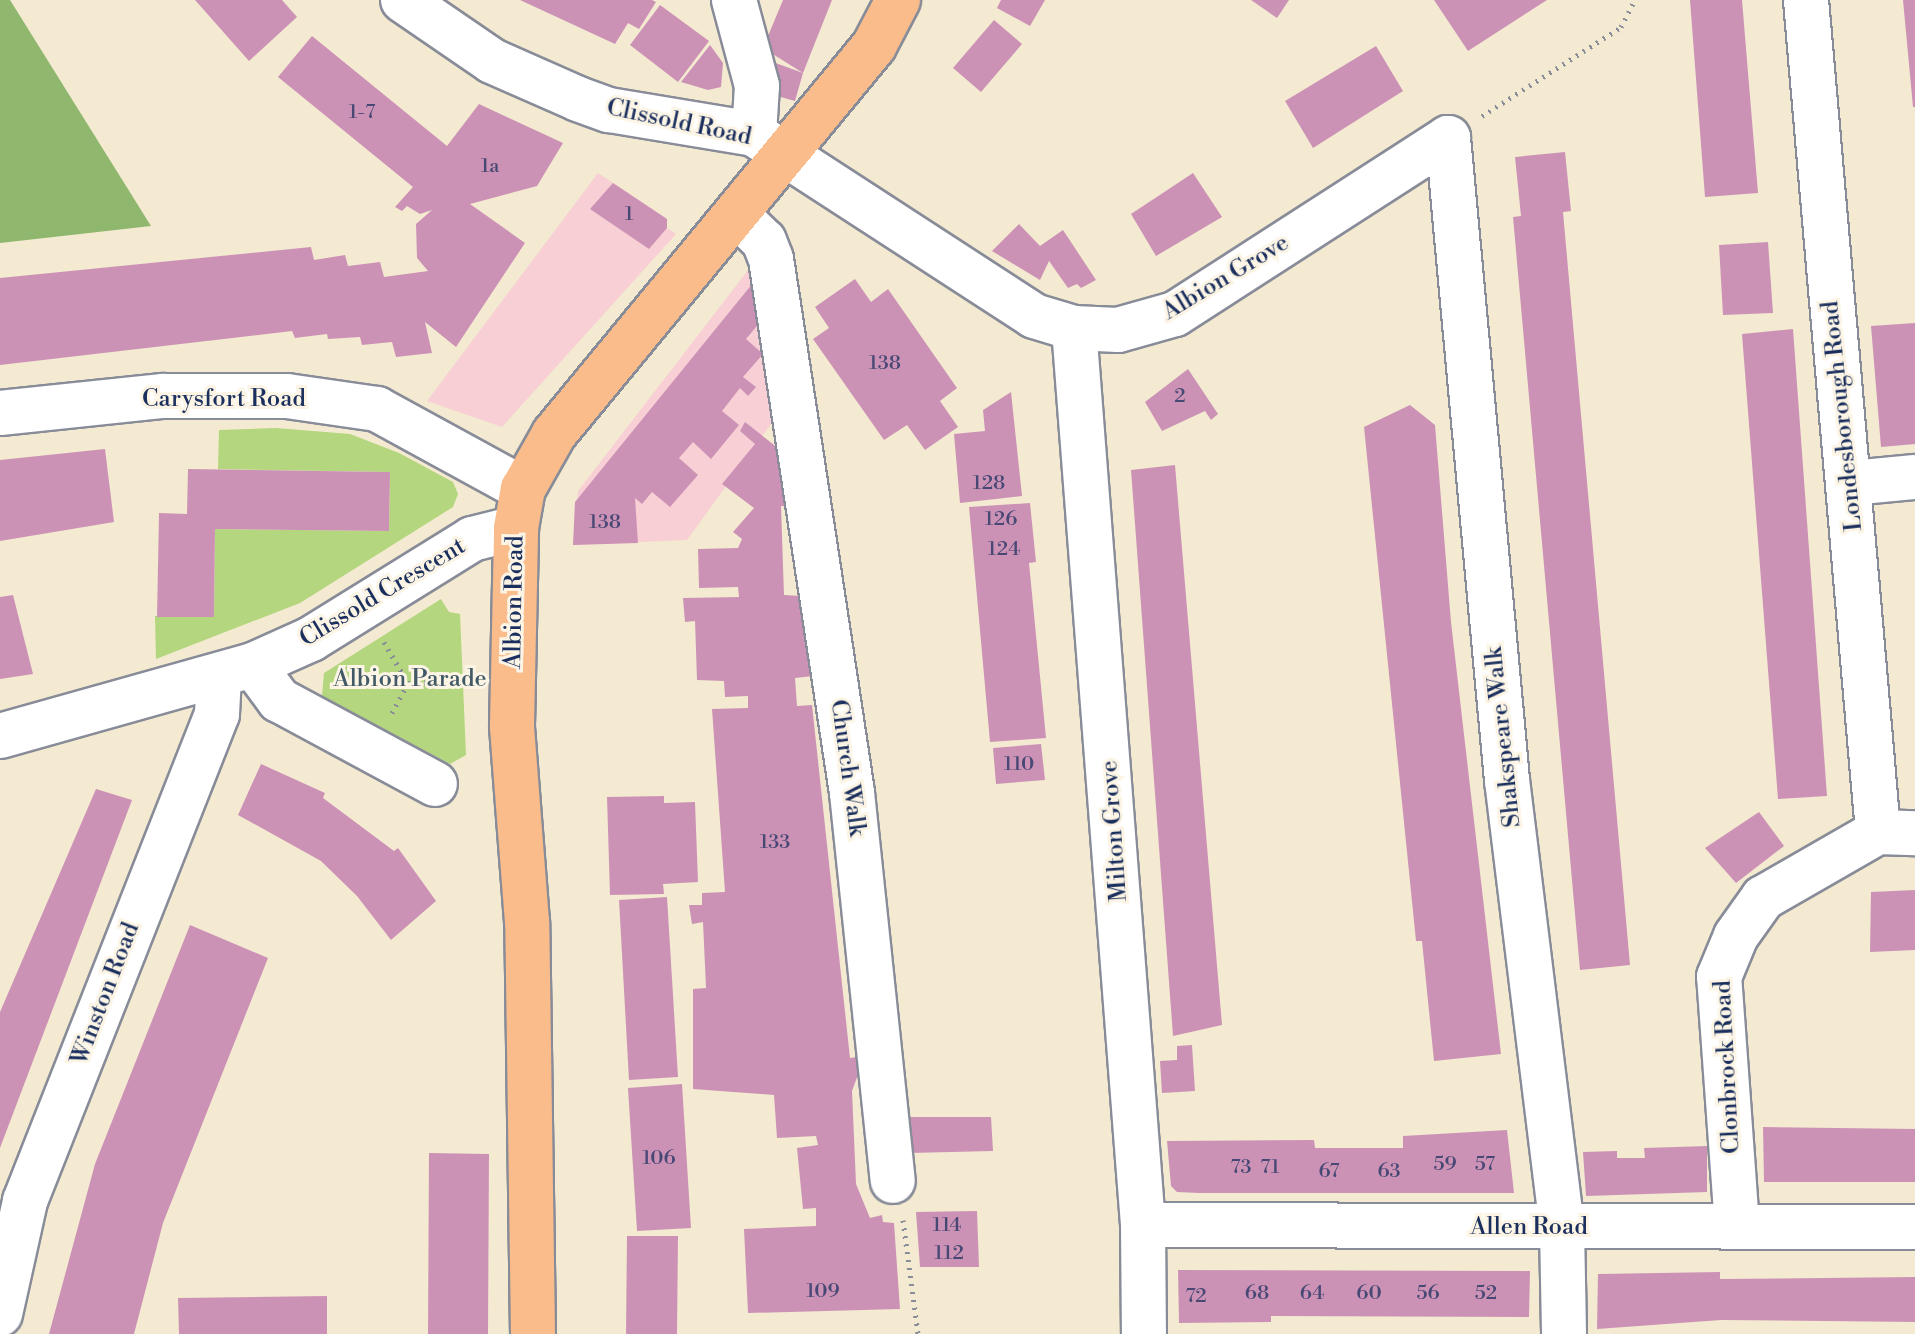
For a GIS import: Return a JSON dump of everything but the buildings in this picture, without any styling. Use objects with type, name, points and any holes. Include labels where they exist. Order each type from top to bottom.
[{"type":"main road","name":"Albion Road","points":[[533,1334],[527,922],[513,679],[519,508],[554,434],[737,215],[771,145],[874,46],[898,0]]},
{"type":"street","name":"Clissold Road","points":[[403,0],[492,61],[578,99],[609,110],[771,145]]},
{"type":"street","points":[[734,0],[771,145]]},
{"type":"street","name":"Londesborough Road","points":[[1806,0],[1851,483],[1896,832]]},
{"type":"street","name":"Albion Grove","points":[[771,145],[1034,316],[1074,328],[1118,330],[1175,314],[1448,138]]},
{"type":"street","name":"Shakspeare Walk","points":[[1448,138],[1507,780],[1562,1228],[1564,1334]]},
{"type":"street","name":"Church Walk","points":[[737,215],[764,241],[771,259],[852,793],[893,1181]]},
{"type":"street","name":"Milton Grove","points":[[1074,328],[1143,1225],[1144,1334]]},
{"type":"street","name":"Carysfort Road","points":[[0,413],[163,396],[317,400],[377,409],[519,508]]},
{"type":"street","points":[[1851,483],[1915,477]]},
{"type":"street","name":"Clissold Crescent","points":[[0,736],[236,671],[324,631],[519,508]]},
{"type":"street","points":[[236,671],[279,700],[435,784]]},
{"type":"street","name":"Winston Road","points":[[0,1314],[25,1201],[236,671]]},
{"type":"street","name":"Clonbrock Road","points":[[1737,1226],[1719,977],[1736,936],[1763,898],[1896,832]]},
{"type":"street","name":"Allen Road","points":[[1143,1225],[1915,1227]]},
{"type":"path","points":[[1448,138],[1621,27],[1635,0]]},
{"type":"path","points":[[408,683],[513,679]]},
{"type":"path","points":[[893,1181],[908,1242],[918,1334]]},
{"type":"shaded area","points":[[598,173],[667,219],[667,228],[676,234],[502,427],[427,401]]},
{"type":"shaded area","points":[[752,265],[774,420],[687,540],[573,545],[578,491]]},
{"type":"green space","points":[[0,0],[10,0],[151,226],[0,243]]},
{"type":"green space","points":[[276,428],[350,434],[399,453],[453,482],[458,494],[453,507],[300,603],[156,659],[155,616],[214,617],[215,529],[389,531],[390,472],[218,469],[219,430]]},
{"type":"green space","name":"Albion Parade","points":[[441,599],[449,612],[460,614],[466,755],[450,764],[322,696],[324,673]]}]
